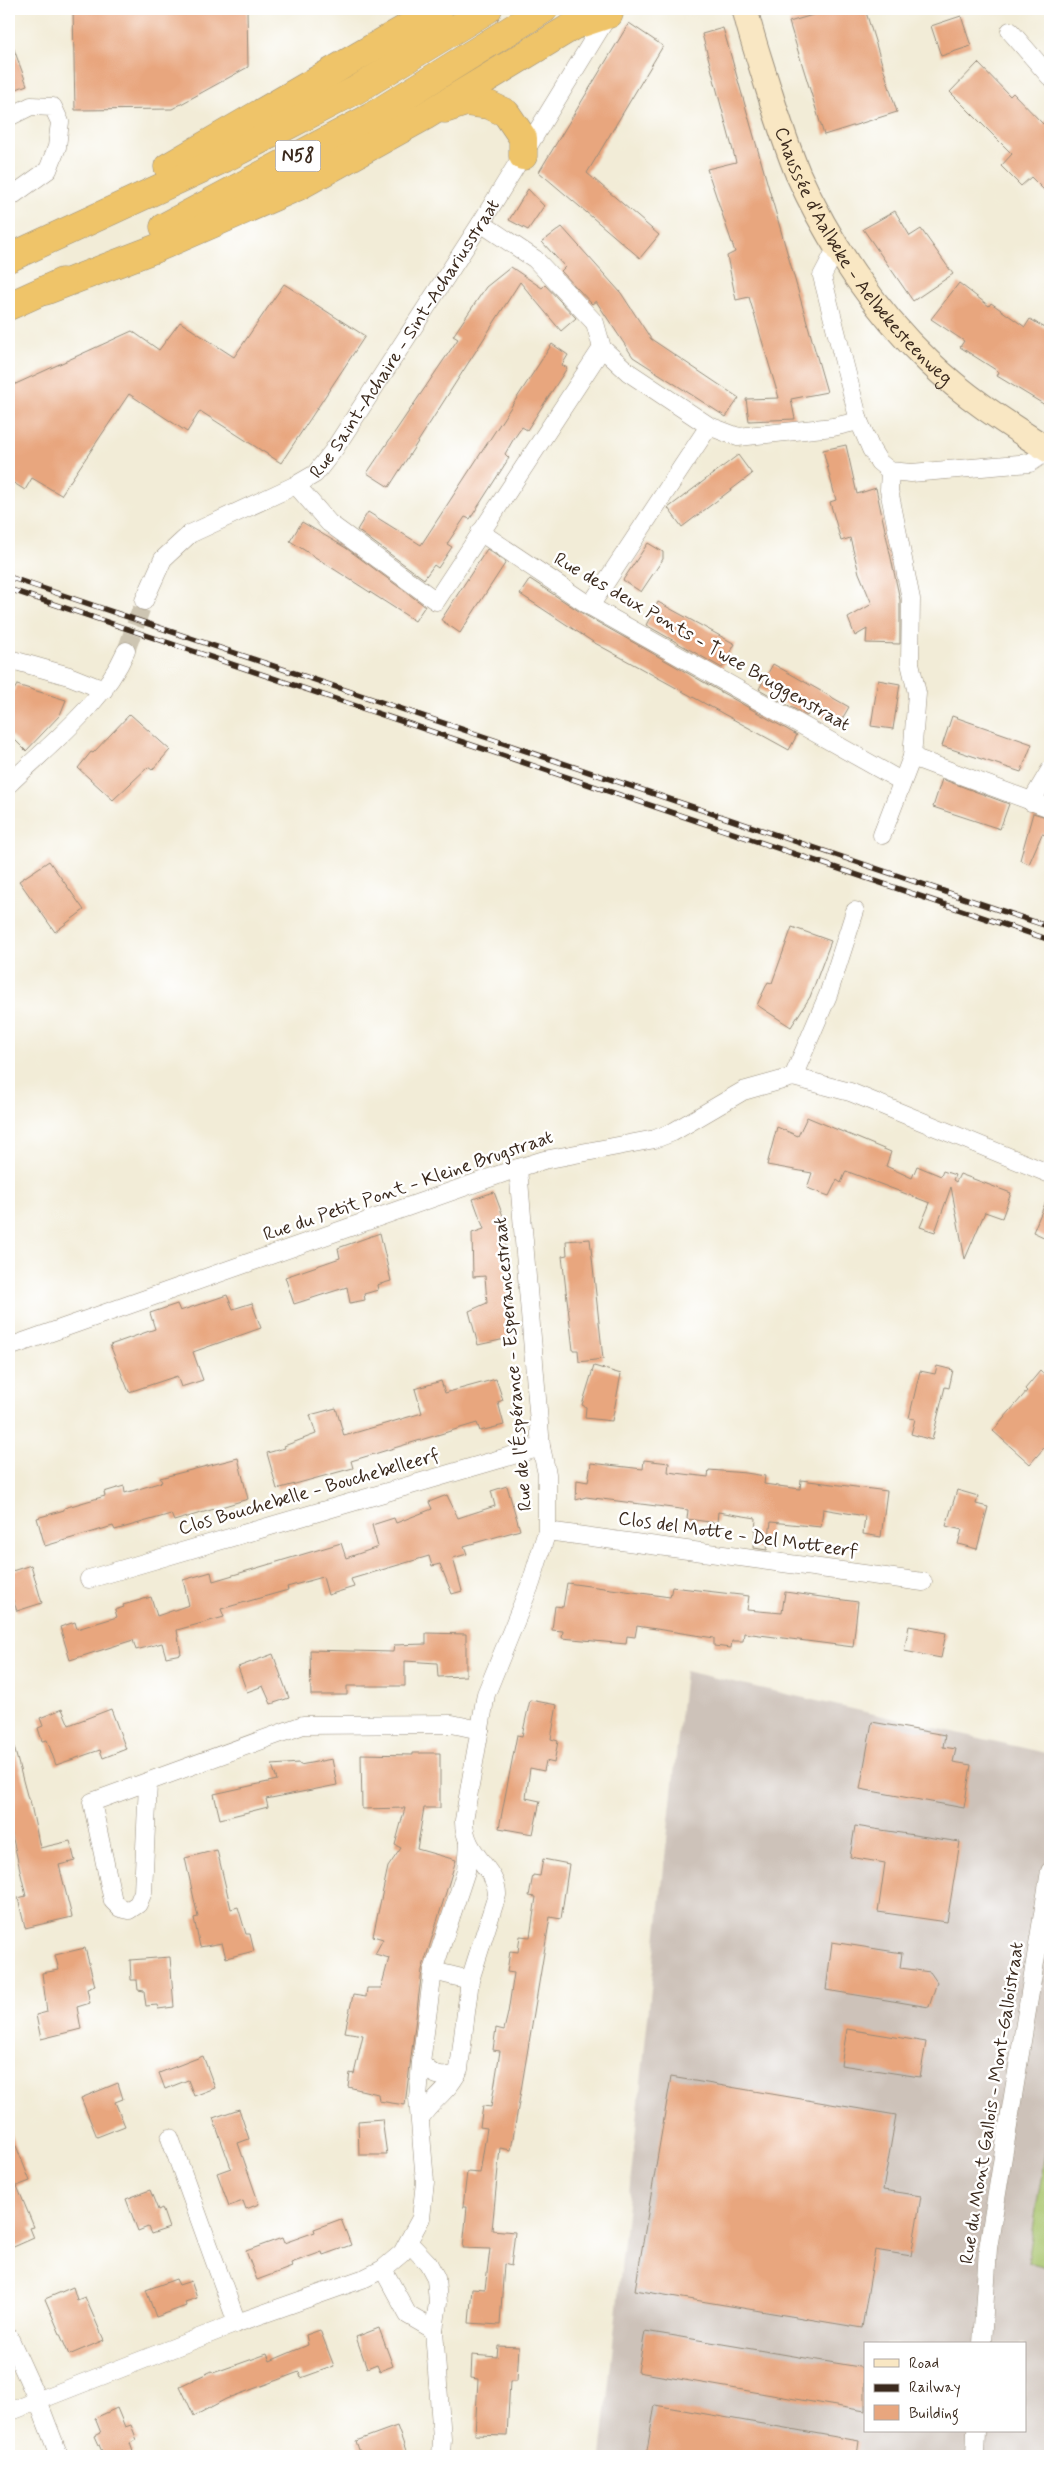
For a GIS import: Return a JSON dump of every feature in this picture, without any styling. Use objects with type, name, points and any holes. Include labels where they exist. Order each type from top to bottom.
[{"type":"highway","points":[[127,204],[158,173],[439,9]]},
{"type":"highway","name":"N58","points":[[9,258],[224,158],[356,90],[488,9]]},
{"type":"highway","name":"N58","points":[[9,306],[45,291],[371,117],[544,9]]},
{"type":"highway","points":[[45,291],[157,248],[297,187],[425,116],[572,26],[615,10]]},
{"type":"highway","points":[[425,116],[466,102],[489,105],[506,113],[523,138],[523,156]]},
{"type":"main road","name":"Chaussée d'Aalbeke - Aelbekesteenweg","points":[[745,9],[772,99],[798,173],[837,247],[866,290],[929,363],[994,415],[1050,451]]},
{"type":"street","name":"Rue Saint-Achaire - Sint-Achariusstraat","points":[[144,601],[163,559],[190,534],[296,486],[315,474],[334,451],[615,10]]},
{"type":"street","points":[[1010,31],[1050,77]]},
{"type":"street","points":[[9,118],[31,106],[53,107],[60,122],[57,147],[48,170],[9,198]]},
{"type":"street","points":[[481,223],[535,259],[595,323],[602,348],[628,372],[709,426],[738,437],[833,428],[859,421]]},
{"type":"street","points":[[837,247],[822,276],[859,421],[879,462],[890,471],[911,473],[1030,463],[1050,451]]},
{"type":"street","points":[[296,486],[329,523],[436,601],[602,348]]},
{"type":"street","points":[[590,606],[709,426]]},
{"type":"street","points":[[882,836],[901,781],[912,757],[917,693],[910,663],[911,599],[889,490],[890,471]]},
{"type":"street","name":"Rue des deux Ponts - Twee Bruggenstraat","points":[[480,532],[590,606],[901,781]]},
{"type":"street","points":[[9,784],[104,690],[118,671],[126,651]]},
{"type":"street","points":[[9,659],[69,676],[104,690]]},
{"type":"street","points":[[912,757],[1050,808]]},
{"type":"street","points":[[1031,802],[1050,770]]},
{"type":"street","points":[[856,911],[828,995],[793,1077],[850,1092],[1050,1174]]},
{"type":"street","name":"Rue du Petit Pont - Kleine Brugstraat","points":[[9,1347],[518,1168],[544,1160],[655,1139],[674,1132],[743,1091],[793,1077]]},
{"type":"street","name":"Rue de l'Éspérance - Esperancestraat","points":[[494,1883],[463,1834],[464,1820],[486,1694],[531,1584],[547,1531],[547,1474],[541,1447],[518,1168]]},
{"type":"street","name":"Clos Bouchebelle - Bouchebelleerf","points":[[89,1579],[541,1447]]},
{"type":"street","name":"Clos del Motte - Del Motteerf","points":[[547,1531],[923,1582]]},
{"type":"street","points":[[148,1783],[143,1892],[138,1904],[129,1910],[120,1908],[113,1901],[92,1802],[303,1725],[452,1724],[480,1730]]},
{"type":"street","name":"Rue de l'Éspérance - Esperancestraat","points":[[9,2412],[237,2323],[365,2278],[383,2269],[402,2253],[421,2218],[424,2200],[421,2117],[418,2098],[433,1971],[468,1860],[468,1844]]},
{"type":"street","name":"Rue du Mont Gallois - Mont-Galloistraat","points":[[982,2342],[988,2248],[1050,1871]]},
{"type":"street","points":[[421,2117],[431,2103],[458,2074],[470,1980],[496,1900],[497,1890],[494,1883],[479,1881],[461,1885]]},
{"type":"street","points":[[433,1971],[470,1980]]},
{"type":"street","points":[[421,2063],[436,2076],[442,2077],[458,2074]]},
{"type":"street","points":[[170,2138],[237,2323]]},
{"type":"street","points":[[409,2243],[428,2262],[436,2278],[438,2303],[434,2330],[442,2439],[441,2456]]},
{"type":"street","points":[[383,2269],[408,2315],[434,2330]]},
{"type":"street","points":[[9,2337],[38,2401],[59,2456]]},
{"type":"street","points":[[975,2456],[976,2432]]},
{"type":"shaded area","points":[[685,1671],[1050,1754],[1050,2456],[601,2456]]},
{"type":"green space","points":[[1050,2121],[1050,2268],[1028,2262]]},
{"type":"building","points":[[73,9],[247,9],[248,67],[172,109],[75,110]]},
{"type":"building","points":[[833,9],[865,9],[897,112],[824,135],[789,22]]},
{"type":"building","points":[[961,16],[971,46],[941,56],[931,26]]},
{"type":"building","points":[[629,23],[663,46],[587,173],[659,235],[640,258],[539,172]]},
{"type":"building","points":[[723,28],[827,392],[791,399],[795,419],[749,421],[746,399],[779,398],[749,297],[736,300],[727,256],[735,252],[707,169],[736,162],[702,34]]},
{"type":"building","points":[[11,41],[27,85],[9,92],[9,42]]},
{"type":"building","points":[[978,63],[1010,96],[1013,93],[1043,124],[1050,116],[1050,196],[1031,177],[1021,186],[1001,166],[1012,154],[950,92]]},
{"type":"building","points":[[528,189],[544,206],[528,230],[509,220]]},
{"type":"building","points":[[895,211],[910,236],[921,229],[953,274],[913,301],[863,229]]},
{"type":"building","points":[[562,227],[621,293],[651,339],[739,398],[726,417],[633,357],[596,301],[592,304],[561,271],[565,267],[542,242]]},
{"type":"building","points":[[511,267],[542,288],[545,285],[576,318],[561,331],[520,282],[389,487],[367,473],[458,339],[453,336],[486,287]]},
{"type":"building","points":[[959,283],[989,306],[991,303],[1025,327],[1030,319],[1050,331],[1050,408],[997,376],[999,372],[960,347],[964,341],[931,319]]},
{"type":"building","points":[[284,284],[365,336],[281,463],[200,411],[187,432],[129,394],[61,495],[32,478],[25,490],[9,480],[9,387],[132,331],[159,350],[180,322],[234,357]]},
{"type":"building","points":[[552,344],[568,355],[562,365],[567,368],[527,430],[522,427],[513,440],[505,454],[509,458],[470,519],[465,517],[447,544],[452,547],[438,568],[434,565],[424,579],[357,530],[368,512],[421,545]]},
{"type":"building","points":[[846,445],[857,494],[876,488],[900,600],[900,644],[866,643],[867,629],[855,636],[848,618],[872,604],[859,573],[850,538],[841,541],[830,502],[836,500],[823,450]]},
{"type":"building","points":[[738,455],[752,474],[682,527],[668,508]]},
{"type":"building","points":[[302,522],[346,548],[425,606],[415,621],[290,541]]},
{"type":"building","points":[[648,543],[663,552],[663,559],[641,592],[623,580]]},
{"type":"building","points":[[487,549],[506,562],[460,633],[441,620]]},
{"type":"building","points":[[530,579],[585,615],[797,735],[789,750],[593,642],[520,594]]},
{"type":"building","points":[[658,602],[735,644],[722,668],[646,625]]},
{"type":"building","points":[[773,664],[849,707],[838,726],[810,710],[807,716],[759,689]]},
{"type":"building","points":[[878,680],[900,684],[893,729],[871,726]]},
{"type":"building","points":[[17,685],[66,700],[60,715],[26,751],[9,734],[9,698]]},
{"type":"building","points":[[130,714],[170,750],[152,770],[148,767],[113,800],[78,768],[91,752],[93,753]]},
{"type":"building","points":[[952,716],[1032,744],[1021,772],[942,746]]},
{"type":"building","points":[[942,779],[1009,804],[1000,829],[933,807]]},
{"type":"building","points":[[1033,813],[1050,818],[1050,836],[1042,834],[1029,864],[1020,860]]},
{"type":"building","points":[[49,861],[84,910],[55,932],[19,881]]},
{"type":"building","points":[[792,927],[831,941],[810,997],[791,1027],[757,1005],[768,982],[772,983]]},
{"type":"building","points":[[807,1117],[891,1152],[886,1166],[912,1178],[917,1166],[941,1176],[943,1171],[955,1175],[953,1180],[956,1182],[960,1174],[1011,1193],[1002,1218],[985,1212],[965,1259],[951,1187],[935,1232],[920,1227],[930,1203],[846,1171],[841,1183],[837,1180],[829,1196],[807,1188],[812,1173],[767,1165],[777,1127],[798,1136]]},
{"type":"building","points":[[494,1192],[503,1216],[514,1337],[478,1345],[469,1311],[487,1303],[485,1276],[473,1277],[472,1233],[484,1229],[473,1199]]},
{"type":"building","points":[[1050,1192],[1050,1240],[1033,1232]]},
{"type":"building","points":[[380,1233],[391,1281],[377,1285],[378,1290],[364,1294],[365,1300],[350,1303],[347,1287],[294,1304],[285,1277],[340,1258],[338,1248]]},
{"type":"building","points":[[590,1239],[603,1359],[579,1362],[578,1350],[573,1350],[562,1256],[567,1255],[566,1241]]},
{"type":"building","points":[[227,1295],[233,1309],[252,1303],[261,1328],[193,1352],[203,1380],[181,1387],[177,1376],[129,1392],[110,1345],[155,1329],[150,1313],[177,1304],[180,1311]]},
{"type":"building","points":[[594,1366],[621,1374],[612,1421],[585,1418],[586,1407],[582,1405]]},
{"type":"building","points":[[937,1366],[953,1370],[949,1388],[945,1387],[932,1440],[911,1434],[915,1419],[909,1418],[920,1371],[935,1374]]},
{"type":"building","points":[[1040,1371],[1050,1380],[1050,1441],[1030,1464],[993,1431],[1027,1391],[1025,1389]]},
{"type":"building","points":[[496,1379],[503,1400],[498,1402],[504,1425],[480,1431],[477,1423],[351,1461],[353,1468],[277,1489],[267,1453],[285,1448],[284,1446],[316,1434],[310,1415],[336,1408],[344,1436],[422,1413],[415,1389],[441,1381],[445,1393]]},
{"type":"building","points":[[238,1458],[248,1499],[174,1521],[171,1514],[115,1530],[113,1526],[45,1546],[37,1518],[105,1496],[104,1492],[124,1486],[125,1493],[162,1482],[160,1478]]},
{"type":"building","points":[[644,1460],[669,1463],[668,1472],[708,1477],[709,1470],[746,1473],[765,1476],[764,1484],[800,1489],[801,1480],[887,1491],[881,1537],[863,1534],[865,1516],[823,1509],[821,1527],[771,1522],[767,1550],[754,1548],[756,1518],[718,1512],[717,1523],[687,1519],[688,1510],[586,1497],[576,1500],[577,1480],[588,1482],[591,1463],[643,1469]]},
{"type":"building","points":[[507,1486],[520,1530],[464,1546],[467,1554],[453,1558],[462,1591],[452,1594],[440,1564],[432,1566],[429,1556],[351,1579],[354,1587],[328,1595],[323,1577],[287,1587],[288,1590],[221,1609],[224,1617],[177,1630],[181,1654],[166,1657],[162,1643],[136,1650],[133,1640],[70,1660],[60,1627],[75,1622],[77,1629],[117,1617],[115,1610],[124,1607],[123,1605],[151,1597],[157,1616],[189,1605],[183,1580],[211,1572],[213,1581],[341,1543],[346,1558],[378,1547],[372,1525],[394,1518],[396,1523],[432,1509],[429,1502],[447,1495],[458,1518],[495,1506],[491,1491]]},
{"type":"building","points":[[957,1490],[978,1496],[976,1504],[988,1507],[977,1549],[958,1544],[962,1530],[946,1526]]},
{"type":"building","points":[[31,1565],[42,1603],[17,1611],[13,1600],[9,1603],[9,1572]]},
{"type":"building","points":[[567,1583],[670,1597],[672,1587],[749,1596],[747,1610],[782,1613],[785,1592],[858,1602],[853,1647],[744,1633],[743,1641],[732,1641],[731,1648],[714,1646],[714,1638],[637,1626],[635,1637],[627,1636],[626,1644],[562,1638],[563,1631],[552,1630],[555,1606],[563,1607]]},
{"type":"building","points":[[909,1626],[946,1633],[941,1658],[904,1651]]},
{"type":"building","points":[[426,1633],[466,1634],[466,1676],[438,1677],[437,1663],[405,1661],[405,1686],[347,1686],[347,1695],[311,1695],[310,1650],[393,1652],[394,1645],[426,1644]]},
{"type":"building","points":[[273,1654],[289,1698],[271,1704],[263,1686],[247,1692],[238,1667]]},
{"type":"building","points":[[530,1700],[557,1705],[551,1739],[558,1741],[554,1763],[546,1761],[544,1771],[530,1768],[526,1798],[540,1801],[533,1834],[499,1828],[517,1735],[522,1736]]},
{"type":"building","points":[[62,1709],[69,1725],[111,1709],[126,1749],[103,1758],[100,1750],[56,1765],[47,1740],[42,1741],[38,1728],[43,1726],[40,1718]]},
{"type":"building","points":[[872,1722],[945,1735],[943,1747],[956,1749],[953,1762],[971,1765],[964,1808],[860,1789]]},
{"type":"building","points":[[9,1747],[14,1747],[28,1799],[30,1800],[40,1848],[70,1841],[75,1861],[59,1865],[72,1917],[25,1928],[18,1898],[26,1896],[9,1822]]},
{"type":"building","points":[[413,1753],[440,1753],[440,1808],[424,1808],[417,1849],[456,1860],[422,1970],[405,2105],[379,2101],[378,2094],[348,2087],[350,2073],[354,2074],[363,2035],[345,2032],[353,1995],[366,1997],[367,1988],[381,1988],[389,1958],[375,1954],[383,1939],[373,1936],[388,1867],[401,1848],[395,1845],[405,1808],[362,1809],[361,1754],[413,1755]]},
{"type":"building","points":[[332,1759],[337,1785],[266,1799],[268,1807],[220,1819],[214,1794],[277,1780],[272,1765],[299,1763],[300,1765]]},
{"type":"building","points":[[855,1826],[960,1842],[947,1922],[878,1912],[885,1863],[850,1857]]},
{"type":"building","points":[[217,1850],[231,1909],[238,1907],[246,1934],[250,1934],[254,1951],[226,1958],[222,1943],[200,1947],[194,1918],[198,1917],[185,1858]]},
{"type":"building","points":[[543,1859],[569,1864],[561,1919],[550,1917],[511,2150],[500,2148],[492,2230],[515,2232],[511,2266],[504,2264],[500,2325],[469,2323],[472,2288],[485,2289],[490,2249],[463,2248],[467,2207],[463,2207],[467,2172],[480,2173],[487,2128],[480,2127],[483,2106],[491,2107],[500,2051],[493,2050],[496,2028],[504,2030],[514,1973],[507,1972],[510,1951],[518,1952],[520,1936],[530,1937],[536,1897],[529,1896],[533,1875],[540,1876]]},
{"type":"building","points":[[832,1942],[902,1953],[900,1968],[930,1972],[937,1982],[929,2007],[826,1990]]},
{"type":"building","points":[[85,1948],[95,1986],[87,1989],[90,2003],[77,2007],[81,2029],[41,2039],[36,2015],[47,2012],[42,1973],[59,1970],[55,1955]]},
{"type":"building","points":[[170,1957],[174,2007],[158,2009],[157,2005],[146,2006],[144,1991],[138,1990],[137,1980],[131,1980],[130,1960]]},
{"type":"building","points":[[847,2029],[926,2042],[920,2077],[841,2065]]},
{"type":"building","points":[[203,2056],[215,2088],[194,2096],[188,2080],[165,2089],[159,2073]]},
{"type":"building","points":[[671,2077],[896,2115],[883,2190],[921,2196],[911,2256],[875,2250],[862,2328],[635,2290]]},
{"type":"building","points":[[118,2083],[123,2099],[115,2102],[125,2126],[97,2137],[81,2098]]},
{"type":"building","points":[[239,2109],[249,2139],[238,2143],[259,2204],[246,2209],[243,2201],[229,2206],[217,2173],[231,2168],[213,2118]]},
{"type":"building","points":[[382,2119],[387,2155],[359,2155],[358,2121]]},
{"type":"building","points":[[9,2128],[30,2181],[17,2186],[34,2227],[30,2228],[34,2238],[9,2249]]},
{"type":"building","points":[[150,2190],[158,2210],[162,2208],[169,2228],[151,2234],[148,2227],[138,2231],[126,2199]]},
{"type":"building","points":[[341,2219],[351,2245],[323,2255],[322,2252],[291,2263],[292,2267],[257,2280],[246,2251],[282,2238],[284,2243],[315,2232],[314,2229]]},
{"type":"building","points":[[176,2279],[179,2285],[191,2281],[197,2298],[185,2302],[186,2306],[156,2317],[146,2290]]},
{"type":"building","points":[[73,2287],[77,2300],[85,2297],[104,2340],[69,2355],[45,2299]]},
{"type":"building","points":[[379,2328],[393,2366],[380,2371],[377,2364],[367,2368],[356,2337]]},
{"type":"building","points":[[320,2330],[334,2366],[301,2378],[299,2372],[226,2399],[194,2416],[180,2386],[212,2371],[213,2373],[267,2354],[270,2361],[308,2345],[306,2335]]},
{"type":"building","points":[[645,2331],[864,2368],[864,2411],[638,2372]]},
{"type":"building","points":[[498,2346],[519,2347],[517,2381],[510,2381],[507,2436],[475,2435],[478,2379],[471,2378],[472,2355],[497,2357]]},
{"type":"building","points":[[655,2405],[859,2441],[857,2456],[646,2456]]},
{"type":"building","points":[[117,2408],[125,2427],[131,2425],[137,2440],[130,2443],[133,2452],[123,2456],[104,2456],[95,2436],[101,2433],[95,2418]]},
{"type":"building","points":[[397,2426],[408,2456],[361,2456],[356,2441]]},
{"type":"tunnel","points":[[126,651],[144,601]]},
{"type":"railway","points":[[9,577],[1050,927]]},
{"type":"railway","points":[[9,589],[1050,940]]}]
